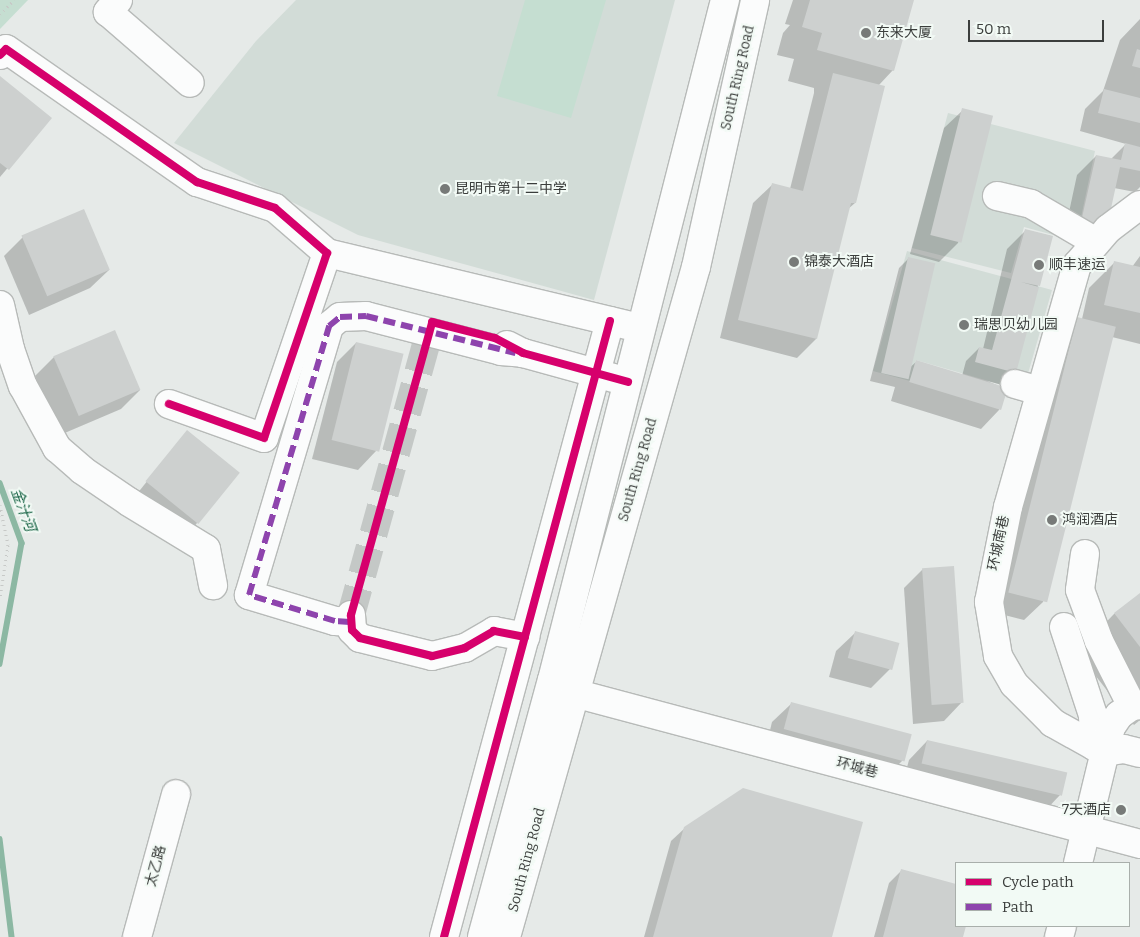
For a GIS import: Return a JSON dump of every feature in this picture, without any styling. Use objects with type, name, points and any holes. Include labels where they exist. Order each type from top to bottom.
[{"type":"street","points":[[118,0],[108,12],[190,83]]},
{"type":"street","name":"South Ring Road","points":[[482,937],[552,680],[725,0]]},
{"type":"street","name":"South Ring Road","points":[[506,937],[696,267],[755,0]]},
{"type":"street","points":[[0,55],[6,49],[197,182],[274,208],[327,252],[642,328]]},
{"type":"street","points":[[997,196],[1032,204],[1096,242]]},
{"type":"street","name":"环城南巷","points":[[1100,749],[1053,723],[1014,684],[998,656],[991,622],[994,570],[1027,387],[1077,265],[1096,242],[1140,206]]},
{"type":"street","points":[[170,404],[264,438],[327,252]]},
{"type":"street","points":[[0,305],[10,349],[23,386],[57,448],[82,470],[129,502],[206,549],[213,584]]},
{"type":"street","points":[[525,637],[494,631],[465,648],[432,656],[360,638],[351,618],[335,621],[250,595],[329,326],[340,317],[366,316],[501,351],[523,353],[628,382]]},
{"type":"street","points":[[444,937],[610,320]]},
{"type":"street","points":[[432,322],[496,338],[523,353]]},
{"type":"street","points":[[1078,862],[1087,831],[1100,749],[1119,715],[1136,705],[1100,641],[1080,590],[1085,554]]},
{"type":"street","points":[[1064,627],[1093,715],[1100,749]]},
{"type":"street","name":"环城巷","points":[[574,693],[1140,844]]},
{"type":"street","points":[[1100,749],[1124,749],[1140,753]]},
{"type":"street","name":"太乙路","points":[[137,937],[176,794]]},
{"type":"path","points":[[0,14],[14,0]]},
{"type":"path","points":[[0,506],[8,545],[0,598]]},
{"type":"shaded area","name":"昆明市第十二中学","points":[[296,0],[675,0],[594,300],[358,235],[174,143],[256,41]]},
{"type":"shaded area","points":[[948,113],[1095,151],[1076,241],[1024,227],[1011,273],[912,248]]},
{"type":"shaded area","name":"瑞思贝幼儿园","points":[[907,251],[1052,290],[1023,391],[916,360],[910,381],[873,371]]},
{"type":"green space","points":[[0,0],[28,0],[0,29]]},
{"type":"green space","points":[[525,0],[606,0],[571,118],[497,96]]},
{"type":"building","name":"东来大厦","points":[[810,0],[914,0],[894,71],[817,50],[822,33],[802,27]]},
{"type":"building","points":[[1137,49],[1140,50],[1140,68],[1132,66]]},
{"type":"building","name":"锦泰大酒店","points":[[833,73],[885,86],[856,203],[851,203],[817,339],[738,320],[772,183],[803,191]]},
{"type":"building","points":[[0,76],[52,118],[9,170],[0,163]]},
{"type":"building","points":[[1104,89],[1140,98],[1140,123],[1098,113]]},
{"type":"building","points":[[962,108],[993,116],[961,243],[930,235]]},
{"type":"building","points":[[1125,143],[1140,147],[1140,171],[1120,167],[1107,227],[1081,222],[1096,155],[1121,160]]},
{"type":"building","points":[[84,209],[110,270],[47,296],[21,236]]},
{"type":"building","points":[[1025,229],[1053,236],[1040,286],[1021,282],[1039,287],[1016,373],[975,362],[979,347],[992,350]]},
{"type":"building","points":[[908,257],[935,263],[909,379],[881,373]]},
{"type":"building","points":[[1114,261],[1140,267],[1140,313],[1104,305]]},
{"type":"building","points":[[1077,317],[1116,327],[1047,602],[1008,593]]},
{"type":"building","points":[[115,330],[140,390],[79,416],[53,356]]},
{"type":"building","points":[[356,342],[404,354],[379,452],[332,440]]},
{"type":"building","points":[[916,360],[1008,388],[1001,410],[909,382]]},
{"type":"building","points":[[187,430],[240,473],[198,524],[145,481]]},
{"type":"building","points":[[954,566],[964,703],[932,705],[922,568]]},
{"type":"building","points":[[1140,593],[1140,647],[1114,613]]},
{"type":"building","points":[[855,631],[899,643],[892,670],[848,658]]},
{"type":"building","points":[[791,702],[912,734],[904,761],[784,729]]},
{"type":"building","points":[[927,740],[1067,772],[1062,796],[922,763]]},
{"type":"building","points":[[743,788],[863,822],[832,937],[653,937],[684,827]]},
{"type":"building","points":[[901,869],[955,884],[955,927],[966,927],[963,937],[883,937]]},
{"type":"waterway","name":"金汁河","points":[[0,483],[22,543],[0,664]]},
{"type":"waterway","name":"金汁河","points":[[0,839],[12,937]]},
{"type":"tunnel","points":[[351,615],[432,322]]},
{"type":"marked path","points":[[350,622],[335,621],[249,595],[329,326],[340,317],[366,316],[516,353]]},
{"type":"cycle path","points":[[0,55],[6,49],[197,182],[275,208],[327,253],[264,438],[169,404]]},
{"type":"cycle path","points":[[444,937],[610,321]]},
{"type":"cycle path","points":[[525,637],[494,631],[465,648],[432,656],[360,638],[352,630],[351,615],[432,322],[495,338],[523,353],[628,382]]},
{"type":"place","name":"东来大厦","points":[[866,33]]},
{"type":"place","name":"昆明市第十二中学","points":[[445,189]]},
{"type":"place","name":"锦泰大酒店","points":[[794,262]]},
{"type":"place","name":"顺丰速运","points":[[1039,265]]},
{"type":"place","name":"瑞思贝幼儿园","points":[[964,325]]},
{"type":"place","name":"鸿润酒店","points":[[1052,520]]},
{"type":"place","name":"7天酒店","points":[[1121,810]]}]
